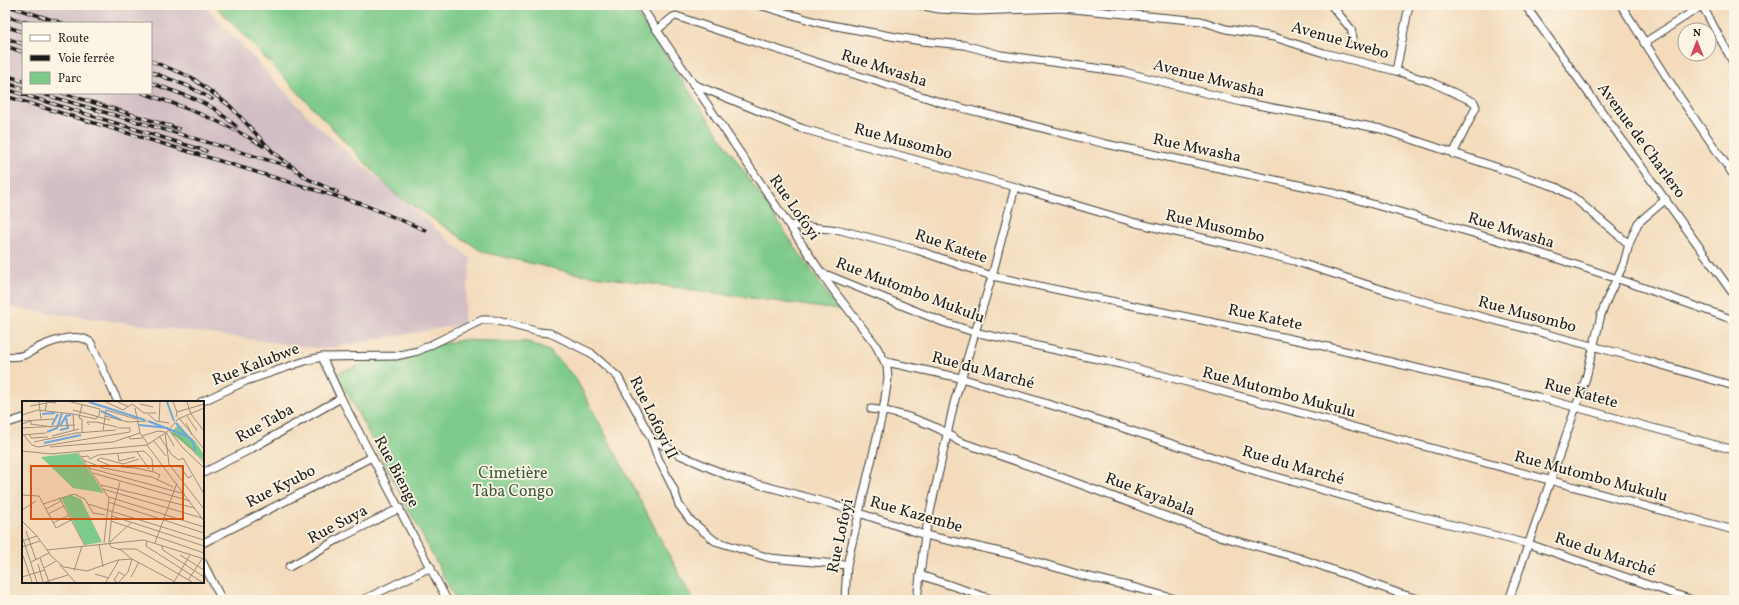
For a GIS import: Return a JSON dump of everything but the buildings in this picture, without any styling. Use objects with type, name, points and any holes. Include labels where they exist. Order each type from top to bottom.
[{"type":"street","name":"Rue Lofoyi","points":[[640,5],[820,272],[862,325],[886,362],[888,378],[883,411],[847,565],[845,600]]},
{"type":"street","name":"Avenue Mwasha","points":[[759,5],[820,23],[922,41],[964,45],[1002,55],[1124,72],[1241,102],[1381,129],[1453,154],[1556,186],[1573,197],[1628,244]]},
{"type":"street","name":"Avenue Lwebo","points":[[919,5],[939,9],[976,11],[1062,8],[1209,22],[1226,29],[1284,39],[1324,53],[1363,64],[1396,71],[1431,82],[1472,100],[1476,107],[1453,154]]},
{"type":"street","points":[[1331,5],[1351,29],[1353,38]]},
{"type":"street","name":"Avenue Lwebo","points":[[1396,71],[1410,5]]},
{"type":"street","name":"Avenue de Charlero","points":[[1525,5],[1734,295]]},
{"type":"street","points":[[1621,5],[1644,43],[1734,176]]},
{"type":"street","points":[[1644,43],[1702,5],[1734,64]]},
{"type":"street","name":"Rue Mwasha","points":[[657,30],[676,16],[946,104],[1106,144],[1327,191],[1525,248],[1616,278],[1734,320]]},
{"type":"street","name":"Rue Musombo","points":[[693,84],[803,129],[1015,186],[1136,223],[1237,246],[1294,261],[1396,294],[1648,361],[1734,386]]},
{"type":"street","points":[[917,600],[925,535],[947,433],[974,332],[992,276],[1015,186]]},
{"type":"street","points":[[1509,600],[1576,407],[1594,347],[1601,315],[1616,278],[1624,263],[1628,244],[1640,220],[1666,199]]},
{"type":"street","name":"Rue Katete","points":[[789,225],[840,230],[917,250],[992,276],[1311,343],[1576,407],[1734,450]]},
{"type":"street","name":"Rue Mutombo Mukulu","points":[[820,272],[943,322],[974,332],[1120,364],[1734,530]]},
{"type":"street","name":"Rue Lofoyi II","points":[[322,357],[403,355],[418,351],[482,320],[494,320],[538,332],[550,333],[595,356],[618,377],[651,438],[658,458],[674,490],[679,505],[690,520],[715,541],[770,558],[847,565]]},
{"type":"street","points":[[5,356],[24,355],[45,344],[78,337],[89,341],[118,401]]},
{"type":"street","name":"Rue Bienge","points":[[322,357],[341,398],[448,600]]},
{"type":"street","name":"Rue Kalubwe","points":[[203,401],[246,381],[308,360],[322,357]]},
{"type":"street","name":"Rue du Marché","points":[[886,362],[961,378],[1061,408],[1259,472],[1401,512],[1529,544],[1692,600]]},
{"type":"street","name":"Rue Taba","points":[[204,472],[249,450],[341,398]]},
{"type":"street","name":"Rue Kayabala","points":[[872,409],[922,422],[947,433],[958,441],[1047,472],[1211,533],[1299,558],[1422,600]]},
{"type":"street","points":[[5,424],[22,418]]},
{"type":"street","name":"Rue Kazembe","points":[[651,438],[678,454],[731,477],[859,513],[925,535],[1014,555],[1081,575],[1179,600]]},
{"type":"street","name":"Rue Kyubo","points":[[204,542],[372,457]]},
{"type":"street","name":"Rue Suya","points":[[289,567],[344,536],[400,508]]},
{"type":"street","points":[[204,565],[222,600]]},
{"type":"street","points":[[363,600],[431,567]]},
{"type":"street","points":[[920,575],[994,600]]},
{"type":"shaded area","points":[[5,5],[204,5],[316,125],[471,259],[463,324],[323,349],[5,307]]},
{"type":"green space","points":[[215,5],[631,5],[838,310],[573,273],[483,252],[395,194]]},
{"type":"green space","name":"Cimetière Taba Congo","points":[[461,340],[528,342],[551,352],[576,379],[693,600],[456,600],[337,373],[386,356]]},
{"type":"railway","points":[[5,5],[59,22]]},
{"type":"railway","points":[[5,16],[26,22]]},
{"type":"railway","points":[[5,26],[22,32]]},
{"type":"railway","points":[[5,38],[22,44]]},
{"type":"railway","points":[[5,46],[22,52]]},
{"type":"railway","points":[[152,61],[191,77],[230,106],[273,152],[308,179],[337,192]]},
{"type":"railway","points":[[152,72],[188,86],[212,99]]},
{"type":"railway","points":[[5,75],[22,81]]},
{"type":"railway","points":[[5,83],[22,88]]},
{"type":"railway","points":[[152,83],[195,99],[215,109],[236,126]]},
{"type":"railway","points":[[5,89],[206,151]]},
{"type":"railway","points":[[42,94],[295,168]]},
{"type":"railway","points":[[65,94],[179,129]]},
{"type":"railway","points":[[146,94],[204,116],[249,137],[263,146]]},
{"type":"railway","points":[[5,96],[362,204],[425,230]]}]
